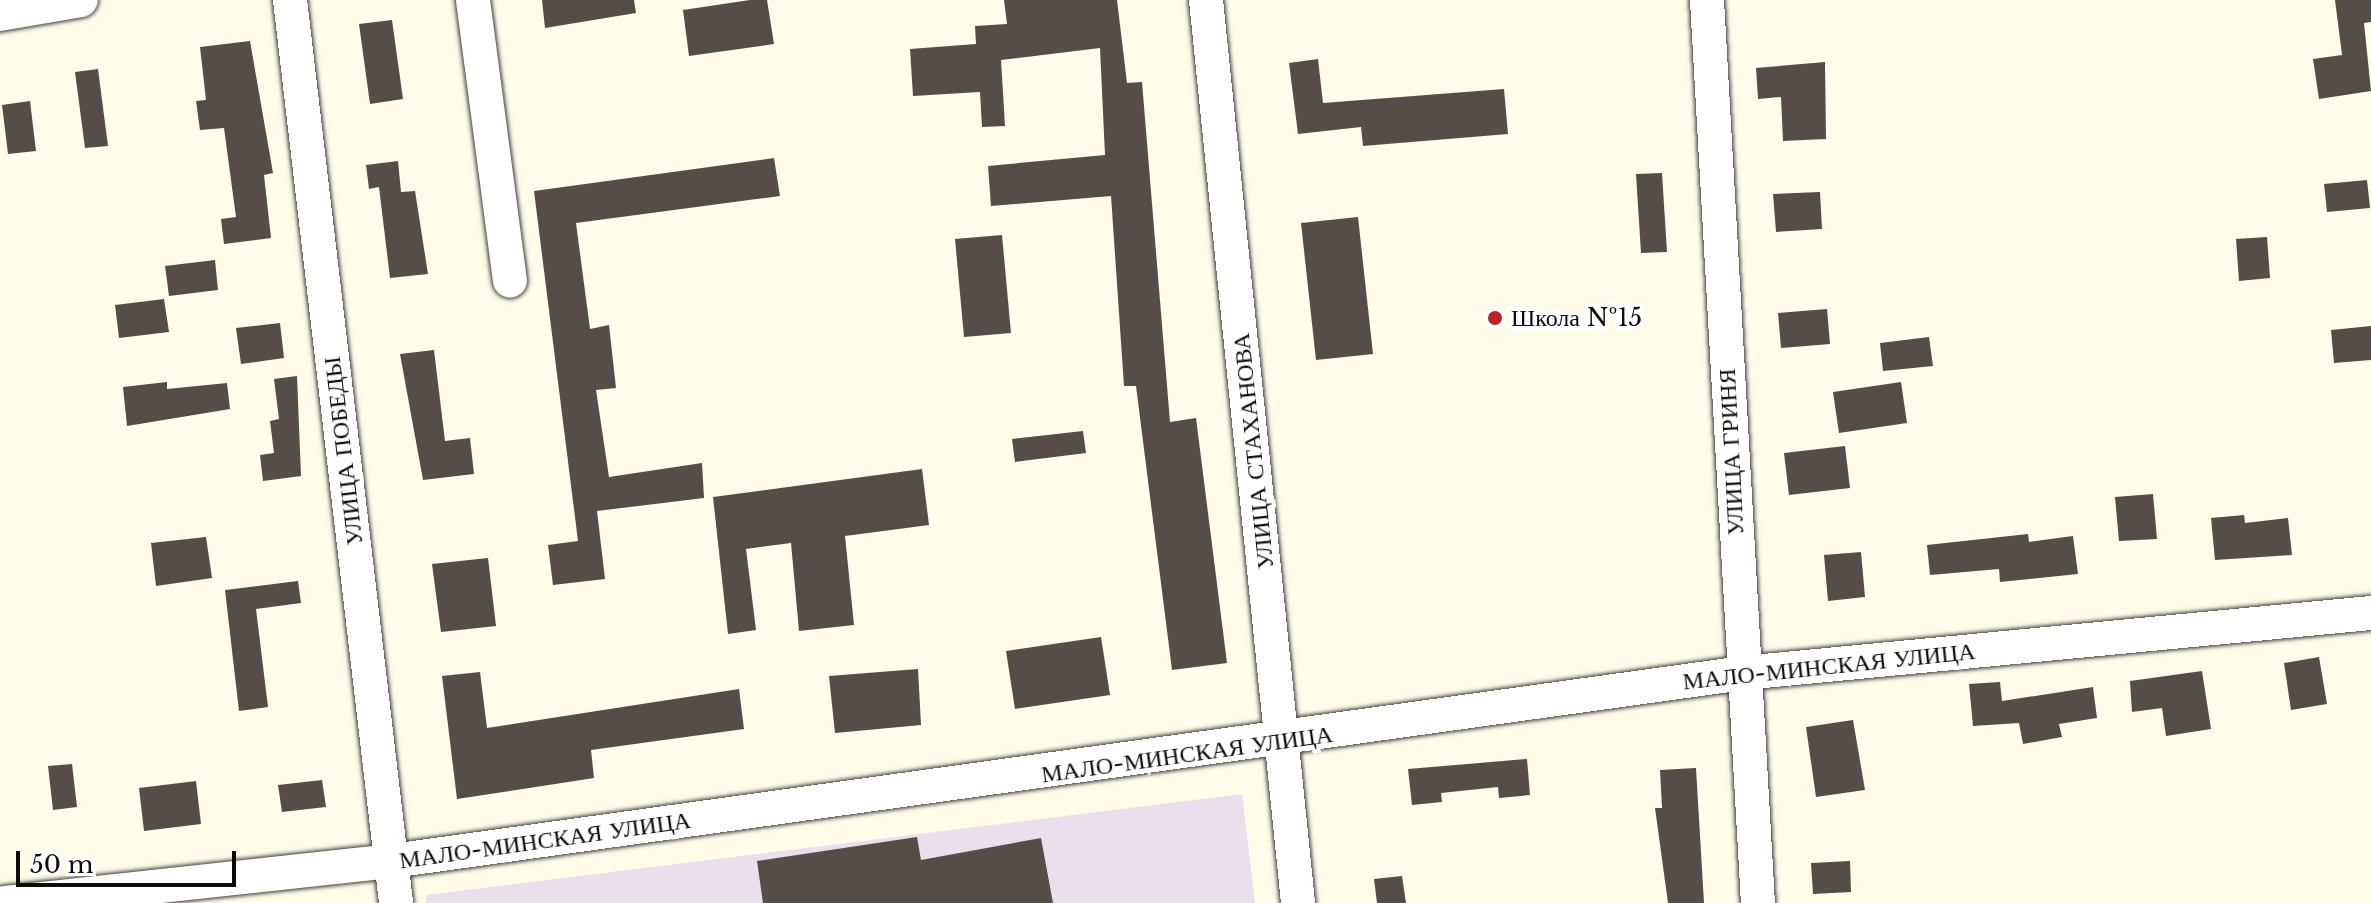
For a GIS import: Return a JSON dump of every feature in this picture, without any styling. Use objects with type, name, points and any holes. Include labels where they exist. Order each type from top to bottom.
[{"type":"street","points":[[0,14],[81,0]]},
{"type":"street","name":"УЛИЦА ПОБЕДЫ","points":[[290,0],[396,903]]},
{"type":"street","points":[[473,0],[510,281]]},
{"type":"street","name":"УЛИЦА СТАХАНОВА","points":[[1206,0],[1284,741],[1298,903]]},
{"type":"street","name":"УЛИЦА ГРИНЯ","points":[[1707,0],[1758,903]]},
{"type":"street","name":"МАЛО-МИНСКАЯ УЛИЦА","points":[[4,903],[392,861],[1284,741],[1743,673],[2371,613]]},
{"type":"shaded area","points":[[1242,794],[1255,903],[426,903],[426,895]]},
{"type":"building","points":[[542,0],[634,0],[636,13],[545,28]]},
{"type":"building","points":[[767,0],[774,44],[689,56],[683,10]]},
{"type":"building","points":[[1004,0],[1117,0],[1127,83],[1142,82],[1170,422],[1196,418],[1227,663],[1172,670],[1136,386],[1124,386],[1111,196],[991,206],[988,166],[1105,155],[1100,48],[1001,60],[1005,126],[982,127],[980,92],[913,96],[910,49],[976,44],[975,26],[1007,24]]},
{"type":"building","points":[[2335,0],[2371,0],[2371,22],[2364,23],[2371,91],[2319,99],[2313,59],[2342,55]]},
{"type":"building","points":[[392,20],[403,99],[370,104],[359,24]]},
{"type":"building","points":[[250,41],[273,173],[264,175],[271,238],[224,244],[221,219],[236,217],[224,128],[200,130],[196,101],[206,100],[200,47]]},
{"type":"building","points":[[1318,59],[1323,103],[1504,89],[1508,134],[1363,146],[1361,127],[1298,134],[1289,63]]},
{"type":"building","points":[[1825,62],[1826,139],[1783,141],[1781,97],[1758,99],[1756,68]]},
{"type":"building","points":[[98,69],[108,146],[85,148],[75,72]]},
{"type":"building","points":[[30,101],[36,151],[8,154],[2,105]]},
{"type":"building","points":[[774,158],[780,196],[576,223],[590,329],[609,325],[616,388],[596,390],[609,477],[702,463],[704,498],[597,511],[605,579],[553,585],[548,545],[578,541],[534,191]]},
{"type":"building","points":[[398,161],[401,192],[415,191],[428,274],[390,278],[379,187],[369,189],[366,165]]},
{"type":"building","points":[[1662,173],[1667,252],[1641,253],[1636,174]]},
{"type":"building","points":[[2367,180],[2370,208],[2327,212],[2324,184]]},
{"type":"building","points":[[1820,192],[1822,229],[1776,232],[1773,194]]},
{"type":"building","points":[[1358,217],[1373,354],[1316,360],[1301,223]]},
{"type":"building","points":[[1002,235],[1011,333],[964,337],[955,239]]},
{"type":"building","points":[[2267,237],[2270,278],[2239,281],[2236,239]]},
{"type":"building","points":[[215,260],[218,290],[169,296],[165,266]]},
{"type":"building","points":[[164,299],[169,332],[119,338],[115,305]]},
{"type":"building","points":[[1827,309],[1830,344],[1781,348],[1778,313]]},
{"type":"building","points":[[280,323],[284,358],[241,364],[236,328]]},
{"type":"building","points":[[2371,326],[2371,360],[2334,363],[2331,330]]},
{"type":"building","points":[[1929,337],[1933,366],[1883,371],[1880,343]]},
{"type":"building","points":[[434,350],[445,441],[470,438],[474,474],[423,480],[400,354]]},
{"type":"building","points":[[297,376],[301,476],[263,481],[260,455],[274,453],[270,421],[279,419],[274,379]]},
{"type":"building","points":[[167,382],[167,389],[227,383],[230,409],[127,426],[123,387]]},
{"type":"building","points":[[1901,382],[1907,423],[1839,433],[1833,392]]},
{"type":"building","points":[[1083,431],[1086,453],[1015,462],[1012,439]]},
{"type":"building","points":[[1845,446],[1850,488],[1789,495],[1784,453]]},
{"type":"building","points":[[922,469],[929,525],[845,536],[854,625],[799,631],[791,543],[746,549],[756,630],[728,634],[713,497]]},
{"type":"building","points":[[2153,494],[2157,539],[2119,541],[2115,497]]},
{"type":"building","points":[[2244,515],[2245,523],[2288,518],[2292,555],[2215,560],[2211,518]]},
{"type":"building","points":[[2028,534],[2029,542],[2073,536],[2078,574],[2000,582],[1999,569],[1930,575],[1927,545]]},
{"type":"building","points":[[206,537],[212,578],[156,586],[151,543]]},
{"type":"building","points":[[1861,552],[1865,597],[1828,601],[1824,555]]},
{"type":"building","points":[[488,558],[496,626],[441,632],[432,564]]},
{"type":"building","points":[[298,581],[301,603],[256,609],[268,707],[239,711],[225,590]]},
{"type":"building","points":[[1101,637],[1110,695],[1015,709],[1006,651]]},
{"type":"building","points":[[2319,657],[2327,704],[2291,710],[2284,663]]},
{"type":"building","points":[[918,669],[921,725],[835,733],[829,676]]},
{"type":"building","points":[[2202,671],[2211,729],[2166,736],[2162,708],[2132,712],[2130,681]]},
{"type":"building","points":[[480,672],[487,728],[739,689],[744,729],[591,750],[594,778],[457,799],[442,676]]},
{"type":"building","points":[[2000,682],[2002,701],[2093,687],[2097,718],[2059,724],[2062,737],[2023,744],[2019,723],[1973,726],[1969,684]]},
{"type":"building","points":[[1853,720],[1865,790],[1816,797],[1806,727]]},
{"type":"building","points":[[1527,759],[1530,795],[1499,798],[1498,787],[1441,793],[1442,802],[1412,805],[1408,769]]},
{"type":"building","points":[[72,764],[77,807],[53,810],[48,766]]},
{"type":"building","points":[[1696,768],[1704,903],[1668,903],[1655,808],[1662,808],[1660,770]]},
{"type":"building","points":[[322,780],[326,807],[282,812],[278,785]]},
{"type":"building","points":[[196,781],[201,824],[144,831],[139,788]]},
{"type":"building","points":[[917,837],[921,860],[1041,838],[1053,903],[763,903],[757,861]]},
{"type":"building","points":[[1850,861],[1851,892],[1813,894],[1811,863]]},
{"type":"building","points":[[1402,876],[1406,903],[1377,903],[1374,879]]},
{"type":"place","name":"Школа №15","points":[[1495,318]]}]
